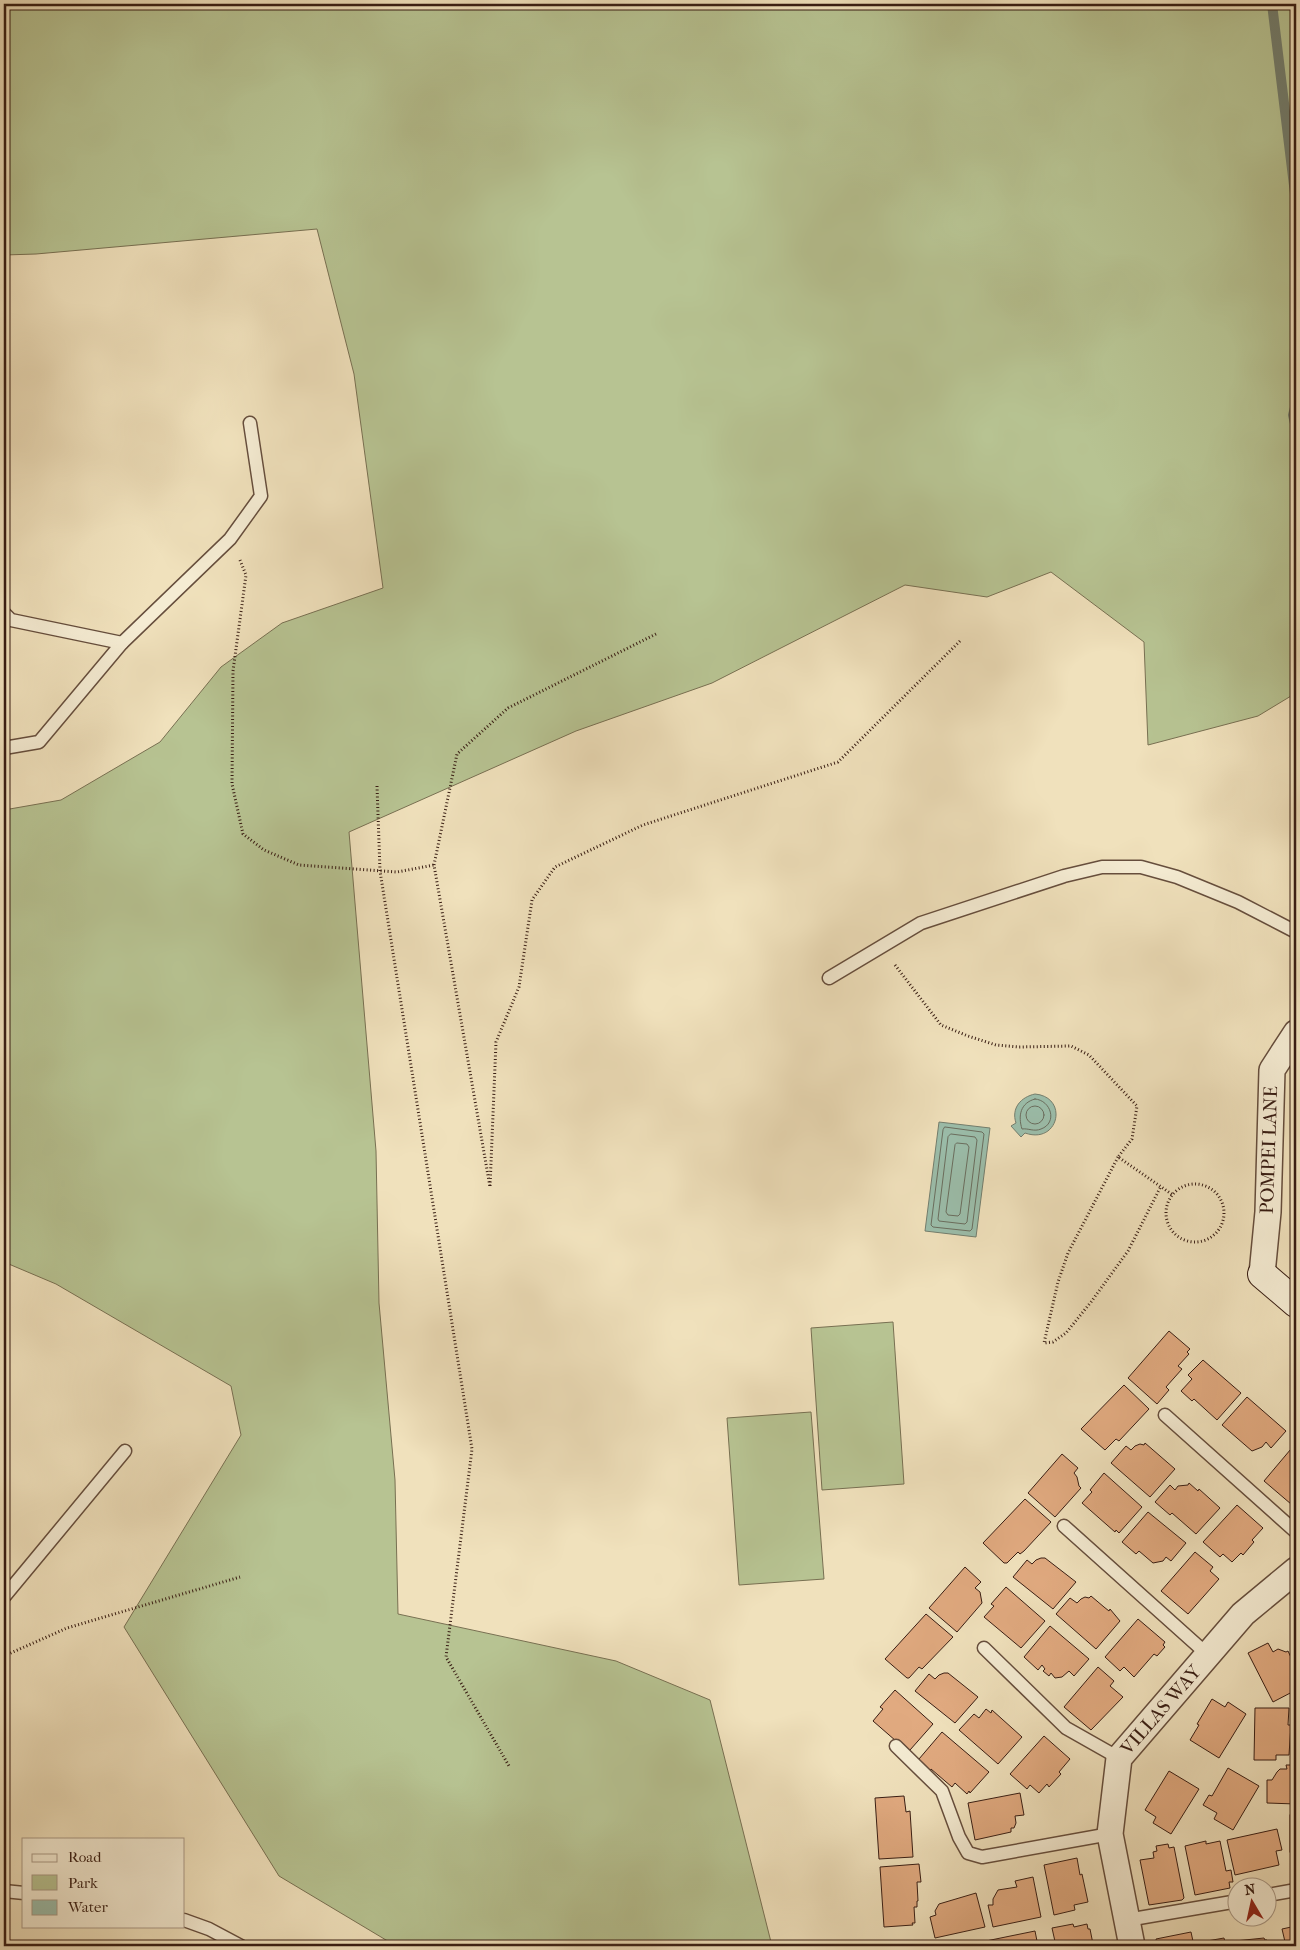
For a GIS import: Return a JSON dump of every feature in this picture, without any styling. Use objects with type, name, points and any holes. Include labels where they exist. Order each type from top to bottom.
[{"type":"street","name":"POMPEI LANE","points":[[1262,1274],[1268,1212],[1272,1070],[1296,1033]]},
{"type":"street","points":[[1262,1274],[1296,1303]]},
{"type":"street","name":"VILLAS WAY","points":[[1132,1946],[1110,1834],[1119,1758],[1243,1614],[1296,1570]]},
{"type":"lane","points":[[4,748],[39,742],[122,643],[230,539],[261,496],[250,423]]},
{"type":"lane","points":[[4,613],[11,620],[122,643]]},
{"type":"lane","points":[[829,978],[921,923],[1064,876],[1102,867],[1141,867],[1177,876],[1238,902],[1296,932]]},
{"type":"lane","points":[[1165,1416],[1296,1532]]},
{"type":"lane","points":[[4,1597],[125,1451]]},
{"type":"lane","points":[[1064,1526],[1208,1655]]},
{"type":"lane","points":[[984,1648],[1066,1728],[1119,1758]]},
{"type":"lane","points":[[896,1746],[942,1791],[959,1837],[968,1853],[982,1858],[1110,1834]]},
{"type":"lane","points":[[1278,1893],[1296,1890]]},
{"type":"lane","points":[[4,1891],[22,1893]]},
{"type":"lane","points":[[1127,1920],[1228,1903]]},
{"type":"lane","points":[[185,1920],[209,1929],[241,1946]]},
{"type":"path","points":[[230,539],[246,574],[233,670],[232,784],[243,834],[264,850],[299,865],[398,872],[434,865]]},
{"type":"path","points":[[656,634],[508,708],[457,754],[434,865],[490,1187],[496,1042],[520,987],[532,900],[555,867],[643,825],[838,762],[961,640]]},
{"type":"path","points":[[376,786],[380,871],[472,1449],[446,1657],[510,1766]]},
{"type":"path","points":[[881,947],[940,1025],[996,1045],[1019,1047],[1071,1046],[1089,1055],[1137,1106],[1136,1123],[1132,1139],[1118,1157],[1068,1253],[1058,1282],[1044,1343],[1054,1342],[1066,1333],[1091,1302],[1128,1251],[1161,1186]]},
{"type":"path","points":[[1118,1157],[1173,1195]]},
{"type":"path","points":[[1190,1185],[1200,1185],[1209,1188],[1217,1194],[1222,1202],[1223,1222],[1211,1238],[1193,1242],[1184,1240],[1176,1235],[1170,1228],[1166,1211],[1173,1195],[1180,1188],[1190,1185]]},
{"type":"path","points":[[4,1656],[67,1628],[240,1577]]},
{"type":"green space","points":[[4,4],[1296,4],[1296,693],[1258,716],[1148,745],[1144,642],[1051,572],[987,597],[905,585],[712,683],[576,731],[349,832],[376,1151],[379,1303],[395,1480],[398,1614],[616,1661],[710,1700],[772,1946],[396,1946],[279,1876],[124,1627],[241,1435],[231,1386],[56,1284],[4,1262],[4,810],[61,800],[160,742],[221,667],[282,623],[383,588],[354,374],[317,229],[36,254],[4,255]]},
{"type":"green space","points":[[893,1322],[904,1484],[822,1490],[811,1328]]},
{"type":"green space","points":[[811,1412],[824,1579],[739,1585],[727,1418]]},
{"type":"water","points":[[1035,1094],[1046,1097],[1053,1103],[1056,1119],[1052,1127],[1046,1132],[1037,1135],[1025,1133],[1021,1137],[1011,1126],[1016,1123],[1016,1108],[1025,1098]]},
{"type":"water","points":[[939,1122],[990,1128],[976,1237],[925,1231]]},
{"type":"building","points":[[1169,1331],[1190,1349],[1187,1352],[1189,1354],[1178,1366],[1182,1369],[1166,1387],[1169,1390],[1157,1404],[1128,1378]]},
{"type":"building","points":[[1203,1360],[1241,1393],[1217,1420],[1194,1399],[1192,1401],[1181,1391],[1192,1379],[1188,1375]]},
{"type":"building","points":[[1124,1385],[1149,1409],[1119,1441],[1116,1439],[1105,1450],[1081,1429]]},
{"type":"building","points":[[1247,1397],[1286,1431],[1271,1448],[1266,1442],[1262,1447],[1252,1451],[1222,1425]]},
{"type":"building","points":[[1145,1443],[1175,1469],[1150,1497],[1111,1463],[1126,1446],[1131,1450],[1135,1446],[1144,1445]]},
{"type":"building","points":[[1296,1443],[1296,1499],[1291,1504],[1264,1481]]},
{"type":"building","points":[[1062,1454],[1078,1468],[1074,1473],[1081,1488],[1055,1517],[1028,1493]]},
{"type":"building","points":[[1104,1473],[1142,1507],[1119,1533],[1116,1530],[1115,1532],[1082,1503],[1092,1492],[1090,1490]]},
{"type":"building","points":[[1189,1483],[1198,1491],[1199,1489],[1220,1508],[1196,1534],[1172,1513],[1170,1515],[1155,1502],[1170,1485],[1175,1490],[1178,1486],[1188,1485]]},
{"type":"building","points":[[1025,1499],[1051,1522],[1024,1551],[1020,1554],[1018,1552],[1007,1563],[1004,1563],[983,1543]]},
{"type":"building","points":[[1237,1505],[1263,1528],[1252,1540],[1254,1542],[1243,1555],[1241,1553],[1232,1562],[1223,1554],[1220,1557],[1203,1542]]},
{"type":"building","points":[[1148,1512],[1186,1543],[1171,1561],[1166,1557],[1163,1561],[1153,1563],[1139,1551],[1136,1554],[1122,1542]]},
{"type":"building","points":[[1195,1552],[1213,1567],[1210,1571],[1219,1579],[1188,1614],[1161,1591]]},
{"type":"building","points":[[1041,1558],[1045,1558],[1076,1582],[1053,1609],[1013,1577],[1027,1560],[1032,1564]]},
{"type":"building","points":[[965,1567],[981,1582],[975,1588],[980,1592],[982,1603],[957,1632],[929,1608]]},
{"type":"building","points":[[1006,1587],[1045,1621],[1021,1648],[984,1617],[994,1606],[991,1604]]},
{"type":"building","points":[[1091,1596],[1109,1611],[1110,1609],[1120,1621],[1096,1649],[1056,1614],[1070,1598],[1077,1603],[1085,1597],[1089,1598]]},
{"type":"building","points":[[926,1614],[953,1637],[922,1669],[919,1667],[907,1678],[885,1659]]},
{"type":"building","points":[[1138,1619],[1165,1642],[1163,1645],[1165,1647],[1157,1656],[1154,1654],[1134,1677],[1124,1667],[1120,1671],[1105,1657]]},
{"type":"building","points":[[1050,1626],[1089,1659],[1074,1676],[1069,1671],[1062,1677],[1055,1678],[1051,1673],[1049,1676],[1043,1671],[1045,1669],[1042,1665],[1038,1670],[1024,1657]]},
{"type":"building","points":[[1268,1643],[1273,1652],[1278,1649],[1288,1651],[1296,1668],[1296,1690],[1273,1702],[1248,1653]]},
{"type":"building","points":[[1098,1667],[1114,1681],[1110,1686],[1123,1697],[1091,1730],[1064,1707]]},
{"type":"building","points":[[944,1673],[948,1673],[978,1697],[955,1723],[915,1691],[929,1674],[935,1679]]},
{"type":"building","points":[[895,1690],[933,1724],[910,1750],[898,1739],[896,1741],[873,1721],[883,1709],[880,1707]]},
{"type":"building","points":[[1212,1699],[1225,1707],[1228,1702],[1246,1714],[1219,1758],[1190,1740]]},
{"type":"building","points":[[1255,1708],[1289,1708],[1288,1725],[1291,1725],[1289,1755],[1276,1755],[1276,1760],[1254,1760]]},
{"type":"building","points":[[986,1709],[991,1713],[992,1710],[1022,1737],[998,1764],[959,1730],[974,1714],[979,1718]]},
{"type":"building","points":[[942,1732],[989,1772],[970,1793],[969,1791],[967,1794],[955,1783],[952,1787],[931,1769],[928,1773],[920,1766],[922,1762],[919,1759]]},
{"type":"building","points":[[1044,1736],[1070,1759],[1059,1772],[1061,1774],[1049,1787],[1047,1784],[1039,1793],[1030,1785],[1027,1789],[1010,1774]]},
{"type":"building","points":[[1286,1765],[1292,1765],[1292,1769],[1296,1769],[1296,1804],[1267,1803],[1267,1780],[1272,1780],[1280,1769],[1287,1769]]},
{"type":"building","points":[[1228,1768],[1259,1786],[1233,1830],[1214,1819],[1217,1813],[1203,1805],[1209,1795],[1212,1796]]},
{"type":"building","points":[[1169,1771],[1199,1789],[1171,1834],[1153,1823],[1156,1817],[1145,1810]]},
{"type":"building","points":[[1020,1793],[1024,1815],[1015,1816],[1016,1823],[1014,1828],[1011,1828],[1011,1832],[975,1840],[968,1803]]},
{"type":"building","points":[[904,1796],[906,1812],[910,1811],[913,1857],[879,1859],[875,1798]]},
{"type":"building","points":[[1290,1815],[1296,1815],[1296,1852],[1290,1852]]},
{"type":"building","points":[[1277,1829],[1282,1850],[1276,1851],[1279,1865],[1235,1875],[1227,1840]]},
{"type":"building","points":[[1206,1841],[1206,1844],[1220,1841],[1226,1871],[1231,1870],[1232,1878],[1228,1878],[1228,1888],[1195,1895],[1185,1846]]},
{"type":"building","points":[[1168,1844],[1169,1848],[1174,1847],[1184,1898],[1182,1900],[1149,1905],[1140,1860],[1154,1858],[1153,1852],[1157,1851],[1156,1846]]},
{"type":"building","points":[[1077,1858],[1088,1902],[1074,1905],[1075,1910],[1054,1915],[1044,1865]]},
{"type":"building","points":[[919,1864],[921,1882],[917,1882],[918,1901],[917,1907],[914,1907],[915,1923],[912,1923],[913,1925],[884,1927],[880,1867]]},
{"type":"building","points":[[1033,1877],[1041,1917],[993,1927],[988,1905],[993,1905],[993,1899],[998,1890],[1017,1887],[1015,1881]]},
{"type":"building","points":[[976,1893],[985,1927],[935,1938],[930,1917],[936,1915],[935,1911],[939,1904]]},
{"type":"building","points":[[1073,1924],[1074,1927],[1087,1924],[1093,1944],[1091,1946],[1056,1946],[1052,1928]]},
{"type":"building","points":[[1296,1926],[1296,1946],[1286,1946],[1282,1929]]},
{"type":"building","points":[[1035,1931],[1038,1946],[987,1946],[986,1941]]},
{"type":"building","points":[[1191,1932],[1194,1946],[1157,1946],[1156,1939]]},
{"type":"building","points":[[1224,1938],[1225,1942],[1264,1938],[1267,1940],[1268,1946],[1208,1946],[1207,1941]]},
{"type":"waterway","points":[[1272,4],[1296,202]]},
{"type":"waterway","points":[[1296,404],[1293,415],[1296,428]]}]
